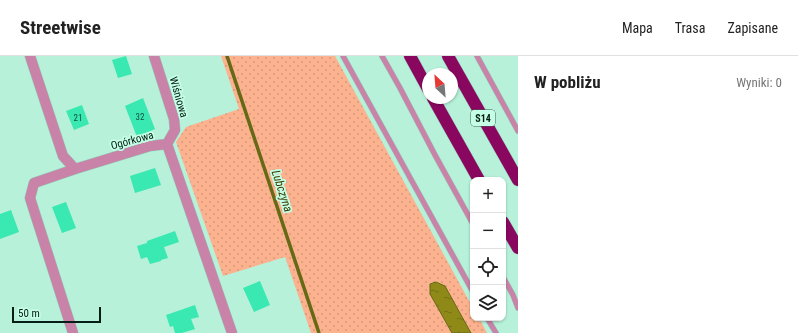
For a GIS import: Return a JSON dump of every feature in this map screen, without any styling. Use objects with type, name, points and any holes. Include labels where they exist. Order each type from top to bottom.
[{"type":"highway","points":[[410,56],[422,78]]},
{"type":"highway","name":"S14","points":[[448,56],[518,180]]},
{"type":"highway","points":[[436,104],[477,177]]},
{"type":"highway","points":[[506,227],[518,248]]},
{"type":"street","points":[[30,56],[62,156],[75,169]]},
{"type":"street","name":"Wiśniowa","points":[[154,56],[174,119],[175,130],[167,144]]},
{"type":"street","name":"Ogórkowa","points":[[73,333],[30,198],[34,183],[150,146],[167,144],[232,333]]},
{"type":"lane","points":[[343,56],[470,287]]},
{"type":"lane","points":[[382,56],[470,219]]},
{"type":"lane","points":[[477,56],[518,131]]},
{"type":"lane","points":[[506,282],[518,308]]},
{"type":"lane","points":[[490,321],[496,333]]},
{"type":"shaded area","points":[[221,56],[335,56],[470,303],[470,321],[481,321],[487,333],[311,333],[285,257],[223,276],[176,142],[186,127],[239,109]]},
{"type":"water","points":[[436,282],[445,286],[471,333],[452,333],[430,294],[430,284]]},
{"type":"building","points":[[126,56],[132,74],[118,78],[112,60]]},
{"type":"building","points":[[143,98],[155,129],[137,137],[125,106]]},
{"type":"building","points":[[82,105],[89,124],[74,130],[66,111]]},
{"type":"building","points":[[155,168],[161,185],[135,193],[130,176]]},
{"type":"building","points":[[66,202],[76,228],[62,233],[52,207]]},
{"type":"building","points":[[11,210],[19,232],[0,239],[0,214]]},
{"type":"building","points":[[175,231],[179,242],[164,247],[168,258],[150,264],[147,257],[141,259],[137,246]]},
{"type":"building","points":[[260,281],[270,305],[254,312],[243,288]]},
{"type":"building","points":[[195,305],[199,317],[191,319],[195,329],[182,333],[175,333],[173,326],[170,327],[166,315]]},
{"type":"waterway","name":"Lubczyna","points":[[227,56],[319,333]]}]
